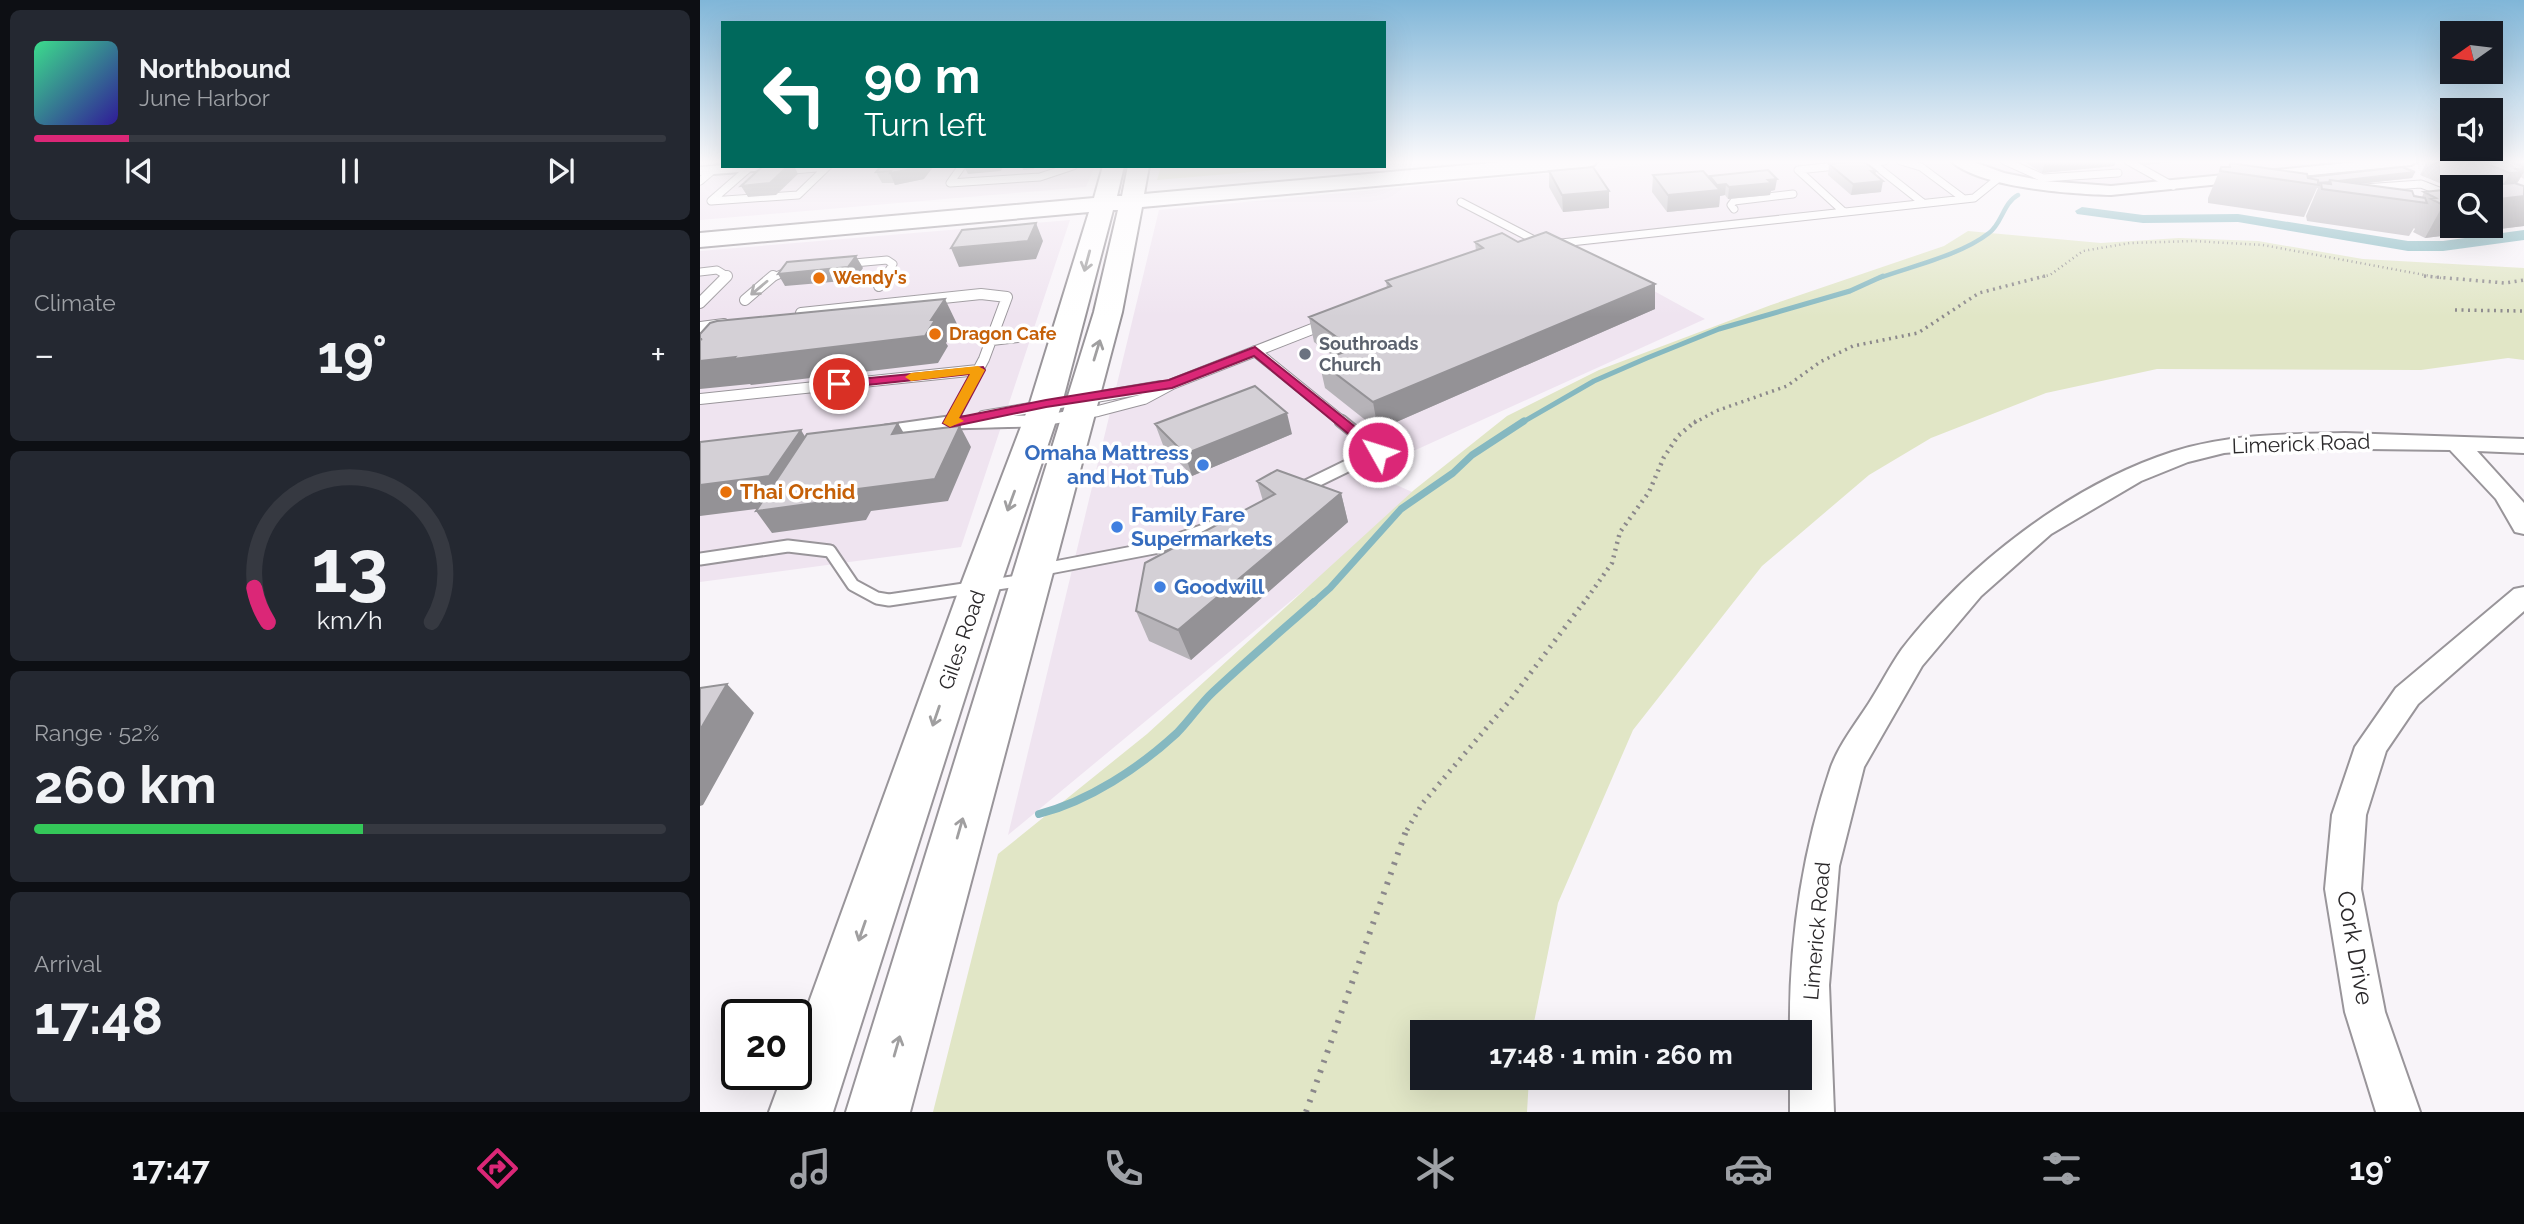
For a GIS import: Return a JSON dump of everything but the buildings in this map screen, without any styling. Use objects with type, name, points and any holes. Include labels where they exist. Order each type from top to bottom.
[{"type":"main road","points":[[700,229],[865,213]]},
{"type":"main road","points":[[700,240],[919,213]]},
{"type":"main road","name":"Giles Road","points":[[877,1112],[1030,575],[1061,410],[1069,331],[1111,213]]},
{"type":"main road","name":"Giles Road","points":[[800,1112],[980,587],[1108,313],[1118,213]]},
{"type":"street","name":"Limerick Road","points":[[1812,1112],[1809,985],[1819,880],[1848,765],[1912,658],[1970,589],[2042,528],[2133,476],[2180,457],[2224,446],[2286,441],[2345,440],[2524,446]]},
{"type":"street","points":[[2457,444],[2507,498],[2521,517],[2524,526]]},
{"type":"street","name":"Cork Drive","points":[[2398,1112],[2365,1012],[2343,889],[2349,815],[2371,747],[2407,696],[2524,596]]},
{"type":"lane","points":[[1478,213],[1534,248],[1836,213]]},
{"type":"lane","points":[[834,264],[887,260],[892,264],[879,286]]},
{"type":"lane","points":[[745,300],[775,275],[810,267]]},
{"type":"lane","points":[[700,272],[717,270],[727,276],[700,303]]},
{"type":"lane","points":[[792,314],[981,294],[1007,297],[992,340],[950,423]]},
{"type":"lane","points":[[950,312],[958,296]]},
{"type":"lane","points":[[950,423],[1144,399],[1172,384],[1334,320]]},
{"type":"lane","points":[[700,327],[731,323]]},
{"type":"lane","points":[[992,340],[1069,331]]},
{"type":"lane","points":[[1255,351],[1378,452],[1288,494]]},
{"type":"lane","points":[[700,399],[978,370]]},
{"type":"lane","points":[[875,432],[1061,410],[1172,384]]},
{"type":"lane","points":[[700,559],[788,546],[830,551],[856,591],[869,598],[889,600],[980,587],[1154,550],[1238,517]]},
{"type":"path","points":[[1306,1112],[1408,827],[1422,804],[1556,642],[1612,563],[1620,532],[1649,492],[1664,457],[1688,426],[1716,411],[1787,386],[1820,362],[1853,346],[1926,330],[1979,293],[2050,275],[2074,255],[2095,248],[2153,242],[2237,243],[2300,251],[2437,278],[2505,283],[2524,281]]},
{"type":"path","points":[[2455,310],[2524,311]]},
{"type":"shaded area","points":[[700,213],[783,213],[700,220]]},
{"type":"shaded area","points":[[1158,213],[1880,213],[1574,247],[1705,319],[1367,472],[1419,495],[1008,835]]},
{"type":"shaded area","points":[[1070,220],[961,547],[700,582],[700,251]]},
{"type":"green space","points":[[1968,231],[2101,243],[2179,238],[2258,241],[2363,259],[2524,268],[2524,360],[2508,358],[2421,370],[2157,369],[2046,393],[1931,438],[1869,475],[1762,566],[1633,730],[1558,903],[1534,1020],[1410,1020],[1410,1090],[1528,1090],[1527,1112],[933,1112],[998,854],[1147,734],[1414,490],[1507,416],[1599,370],[1771,305],[1944,246]]},
{"type":"waterway","points":[[1879,278],[1965,248],[1989,233],[2003,213]]},
{"type":"waterway","points":[[2096,213],[2143,219],[2238,218],[2408,246],[2443,246],[2524,235]]},
{"type":"waterway","points":[[1521,423],[1594,381],[1647,358],[1719,329],[1850,291],[1883,276]]},
{"type":"waterway","points":[[1312,604],[1330,588],[1401,509],[1453,473],[1472,455],[1524,421]]},
{"type":"waterway","points":[[1039,814],[1095,792],[1146,759],[1177,733],[1213,692],[1314,602]]},
{"type":"slow traffic","points":[[911,377],[978,370],[950,423],[957,421]]},
{"type":"place","name":"Wendy's","points":[[819,278]]},
{"type":"place","name":"Dragon Cafe","points":[[935,334]]},
{"type":"place","name":"Southroads Church","points":[[1305,354]]},
{"type":"place","name":"Omaha Mattress and Hot Tub","points":[[1203,465]]},
{"type":"place","name":"Thai Orchid","points":[[726,492]]},
{"type":"place","name":"Family Fare Supermarkets","points":[[1117,527]]},
{"type":"place","name":"Goodwill","points":[[1160,587]]},
{"type":"route","points":[[839,384],[978,370],[950,423],[1046,404],[1172,384],[1255,351],[1378,452]]}]
